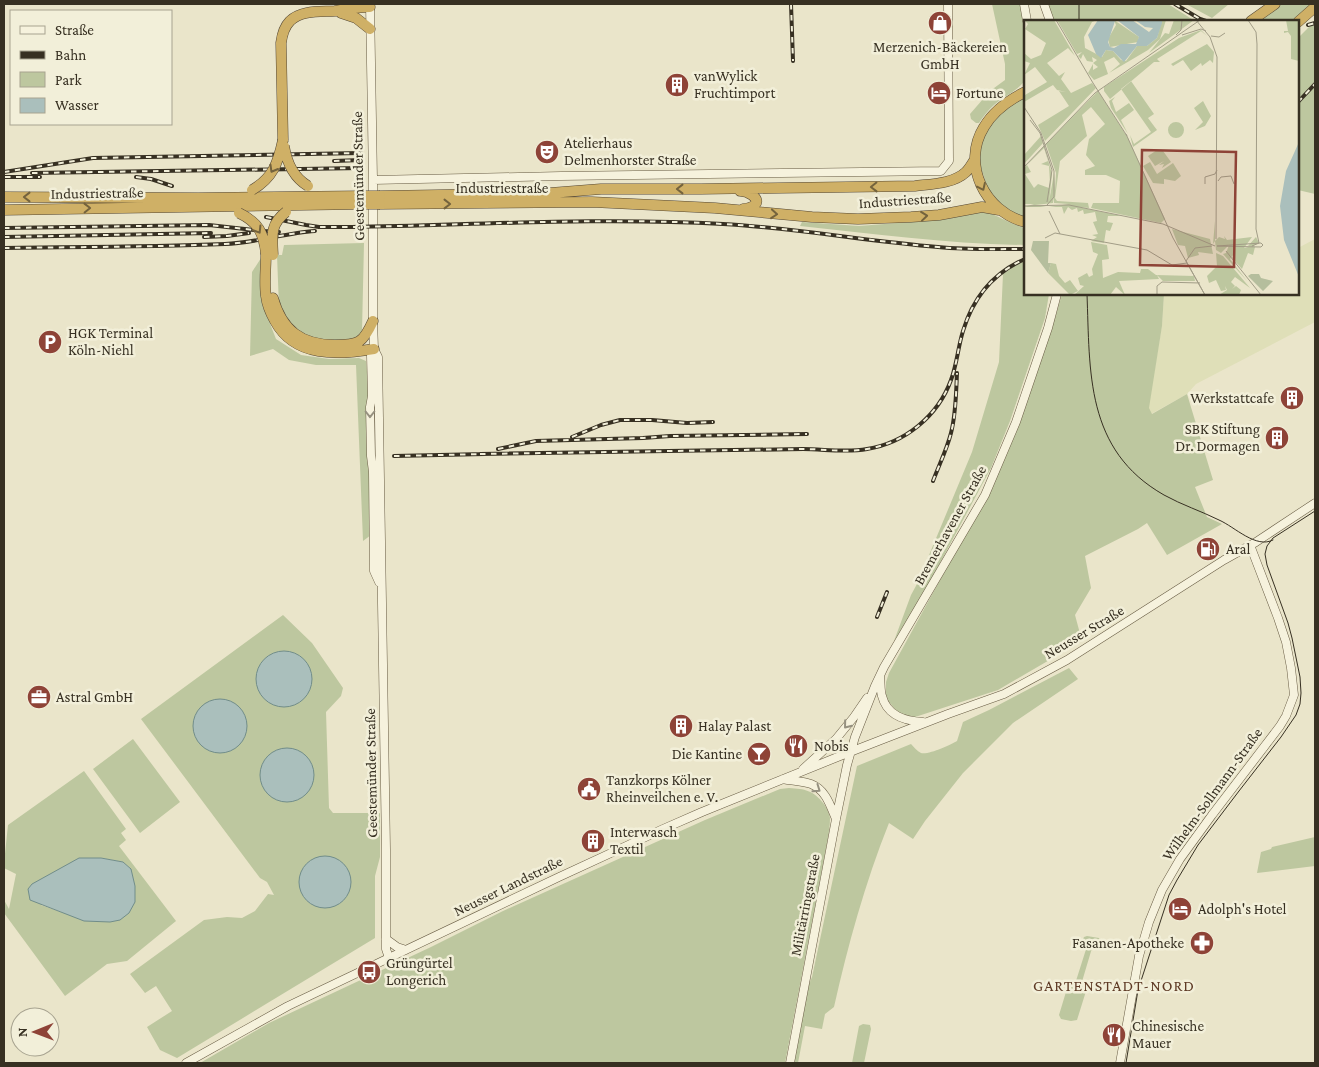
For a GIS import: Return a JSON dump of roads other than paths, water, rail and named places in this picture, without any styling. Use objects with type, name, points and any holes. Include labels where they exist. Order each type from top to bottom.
[{"type":"highway","points":[[1252,20],[1275,4]]},
{"type":"highway","points":[[338,12],[353,6],[370,8]]},
{"type":"highway","points":[[1299,21],[1315,7]]},
{"type":"highway","points":[[338,201],[308,186],[298,177],[288,163],[283,140],[280,42],[282,33],[290,21],[300,15],[370,8]]},
{"type":"highway","points":[[338,12],[356,18],[370,30]]},
{"type":"highway","points":[[1024,91],[992,115],[982,129],[976,148],[975,159],[976,172],[983,190],[990,200],[1002,212],[1024,222]]},
{"type":"highway","points":[[198,198],[240,194],[252,190],[268,178],[275,167],[283,140]]},
{"type":"highway","name":"Industriestraße","points":[[380,200],[601,189],[896,186],[928,184],[948,181],[960,176],[967,171],[975,159]]},
{"type":"highway","points":[[725,209],[749,208],[754,207],[756,204],[756,200],[751,194],[729,188]]},
{"type":"highway","name":"Industriestraße","points":[[4,198],[198,198],[338,201]]},
{"type":"highway","name":"Industriestraße","points":[[4,210],[380,200],[592,202],[858,219],[911,218],[982,207],[1002,212]]},
{"type":"highway","points":[[338,201],[291,210],[277,218],[269,254],[266,296],[270,313],[279,329],[293,343],[308,350],[354,352],[374,349]]},
{"type":"highway","points":[[156,207],[226,211],[250,218],[265,241],[269,254],[273,296],[277,310],[285,324],[297,336],[310,342],[325,345],[352,345],[374,349]]},
{"type":"highway","points":[[352,345],[362,340],[373,321]]},
{"type":"main road","name":"Industriestraße","points":[[373,180],[941,171],[949,161],[948,4]]},
{"type":"main road","points":[[1024,4],[1027,20]]},
{"type":"main road","points":[[1044,4],[1050,20]]},
{"type":"main road","name":"Geestemünder Straße","points":[[370,8],[373,321],[374,349],[378,357],[386,949],[389,958]]},
{"type":"main road","name":"Bremerhavener Straße","points":[[850,752],[880,676],[985,495],[1016,422],[1048,328],[1055,297]]},
{"type":"main road","name":"Neusser Straße","points":[[850,752],[998,697],[1034,679],[1068,660],[1315,503]]},
{"type":"main road","name":"Wilhelm-Sollmann-Straße","points":[[1120,1063],[1139,953],[1162,890],[1180,859],[1212,814],[1286,716],[1294,695],[1286,642],[1268,589],[1250,545]]},
{"type":"main road","points":[[880,676],[882,697],[888,709],[910,722],[927,722]]},
{"type":"main road","points":[[799,773],[836,739],[875,686]]},
{"type":"main road","name":"Neusser Landstraße","points":[[186,1063],[288,1006],[559,877],[702,812],[850,752]]},
{"type":"main road","name":"Militärringstraße","points":[[790,1063],[850,752]]},
{"type":"main road","points":[[783,780],[811,784],[820,790],[829,801],[836,819]]},
{"type":"main road","points":[[377,964],[386,939],[397,947],[406,950]]},
{"type":"water","points":[[278,651],[290,651],[300,655],[308,663],[312,679],[308,695],[300,703],[290,707],[278,707],[268,703],[260,695],[256,685],[256,673],[260,663],[268,655]]},
{"type":"water","points":[[220,699],[230,701],[239,707],[245,716],[247,726],[245,736],[239,745],[230,751],[220,753],[210,751],[201,745],[195,736],[193,726],[195,716],[201,707],[210,701]]},
{"type":"water","points":[[287,748],[297,750],[306,756],[312,765],[314,775],[312,785],[306,794],[297,800],[287,802],[277,800],[268,794],[262,785],[260,775],[262,765],[268,756],[277,750]]},
{"type":"water","points":[[320,856],[330,856],[344,863],[351,877],[351,887],[344,901],[330,908],[320,908],[310,904],[303,897],[299,887],[299,877],[303,867],[310,860]]},
{"type":"water","points":[[79,858],[101,858],[123,862],[131,869],[135,886],[135,902],[129,913],[120,920],[110,922],[84,921],[30,900],[28,889],[32,884]]},
{"type":"tram line","points":[[1079,4],[1079,20]]},
{"type":"tram line","points":[[1087,295],[1089,352],[1097,407],[1106,432],[1119,456],[1138,477],[1164,495],[1219,520],[1260,542],[1273,540]]},
{"type":"tram line","points":[[1126,1063],[1138,990],[1169,895],[1198,845],[1281,737],[1296,715],[1300,704],[1300,677],[1292,638],[1265,554],[1267,546],[1273,538],[1315,511]]},
{"type":"railway","points":[[791,4],[793,61]]},
{"type":"railway","points":[[1175,4],[1203,20]]},
{"type":"railway","points":[[1308,25],[1315,23]]},
{"type":"railway","points":[[1299,101],[1315,84]]},
{"type":"railway","points":[[4,172],[93,158],[361,153]]},
{"type":"railway","points":[[334,161],[361,160]]},
{"type":"railway","points":[[32,173],[362,168]]},
{"type":"railway","points":[[5,177],[40,177]]},
{"type":"railway","points":[[136,177],[151,179],[172,186]]},
{"type":"railway","points":[[266,217],[319,227],[584,221],[677,222],[777,228],[949,248],[1024,249]]},
{"type":"railway","points":[[4,228],[209,225],[279,232]]},
{"type":"railway","points":[[4,248],[225,244],[315,231]]},
{"type":"railway","points":[[4,237],[211,233]]},
{"type":"railway","points":[[204,237],[249,233]]},
{"type":"railway","points":[[480,454],[803,449],[851,451],[881,446],[907,434],[929,416],[938,405],[951,380],[963,331],[972,308],[994,279],[1024,260]]},
{"type":"railway","points":[[933,481],[953,426],[957,373]]},
{"type":"railway","points":[[572,437],[601,425],[620,420],[687,423],[713,422]]},
{"type":"railway","points":[[498,449],[536,441],[670,436],[807,434]]},
{"type":"railway","points":[[394,456],[485,454]]},
{"type":"railway","points":[[877,617],[887,592]]},
{"type":"place","name":"Merzenich-Bäckereien GmbH","points":[[940,23]]},
{"type":"place","name":"vanWylick Fruchtimport","points":[[677,85]]},
{"type":"place","name":"Fortune","points":[[939,93]]},
{"type":"place","name":"Atelierhaus Delmenhorster Straße","points":[[547,152]]},
{"type":"place","name":"HGK Terminal Köln-Niehl","points":[[50,342]]},
{"type":"place","name":"Werkstattcafe","points":[[1292,398]]},
{"type":"place","name":"SBK Stiftung Dr. Dormagen","points":[[1277,438]]},
{"type":"place","name":"Aral","points":[[1208,549]]},
{"type":"place","name":"Astral GmbH","points":[[39,697]]},
{"type":"place","name":"Halay Palast","points":[[681,726]]},
{"type":"place","name":"Nobis","points":[[796,746]]},
{"type":"place","name":"Die Kantine","points":[[759,754]]},
{"type":"place","name":"Tanzkorps Kölner Rheinveilchen e. V.","points":[[589,789]]},
{"type":"place","name":"Interwasch Textil","points":[[593,841]]},
{"type":"place","name":"Adolph's Hotel","points":[[1180,909]]},
{"type":"place","name":"Fasanen-Apotheke","points":[[1202,943]]},
{"type":"place","name":"Grüngürtel Longerich","points":[[369,972]]},
{"type":"place","name":"Chinesische Mauer","points":[[1114,1035]]},
{"type":"district","name":"GARTENSTADT-NORD","points":[[1114,985]]}]
